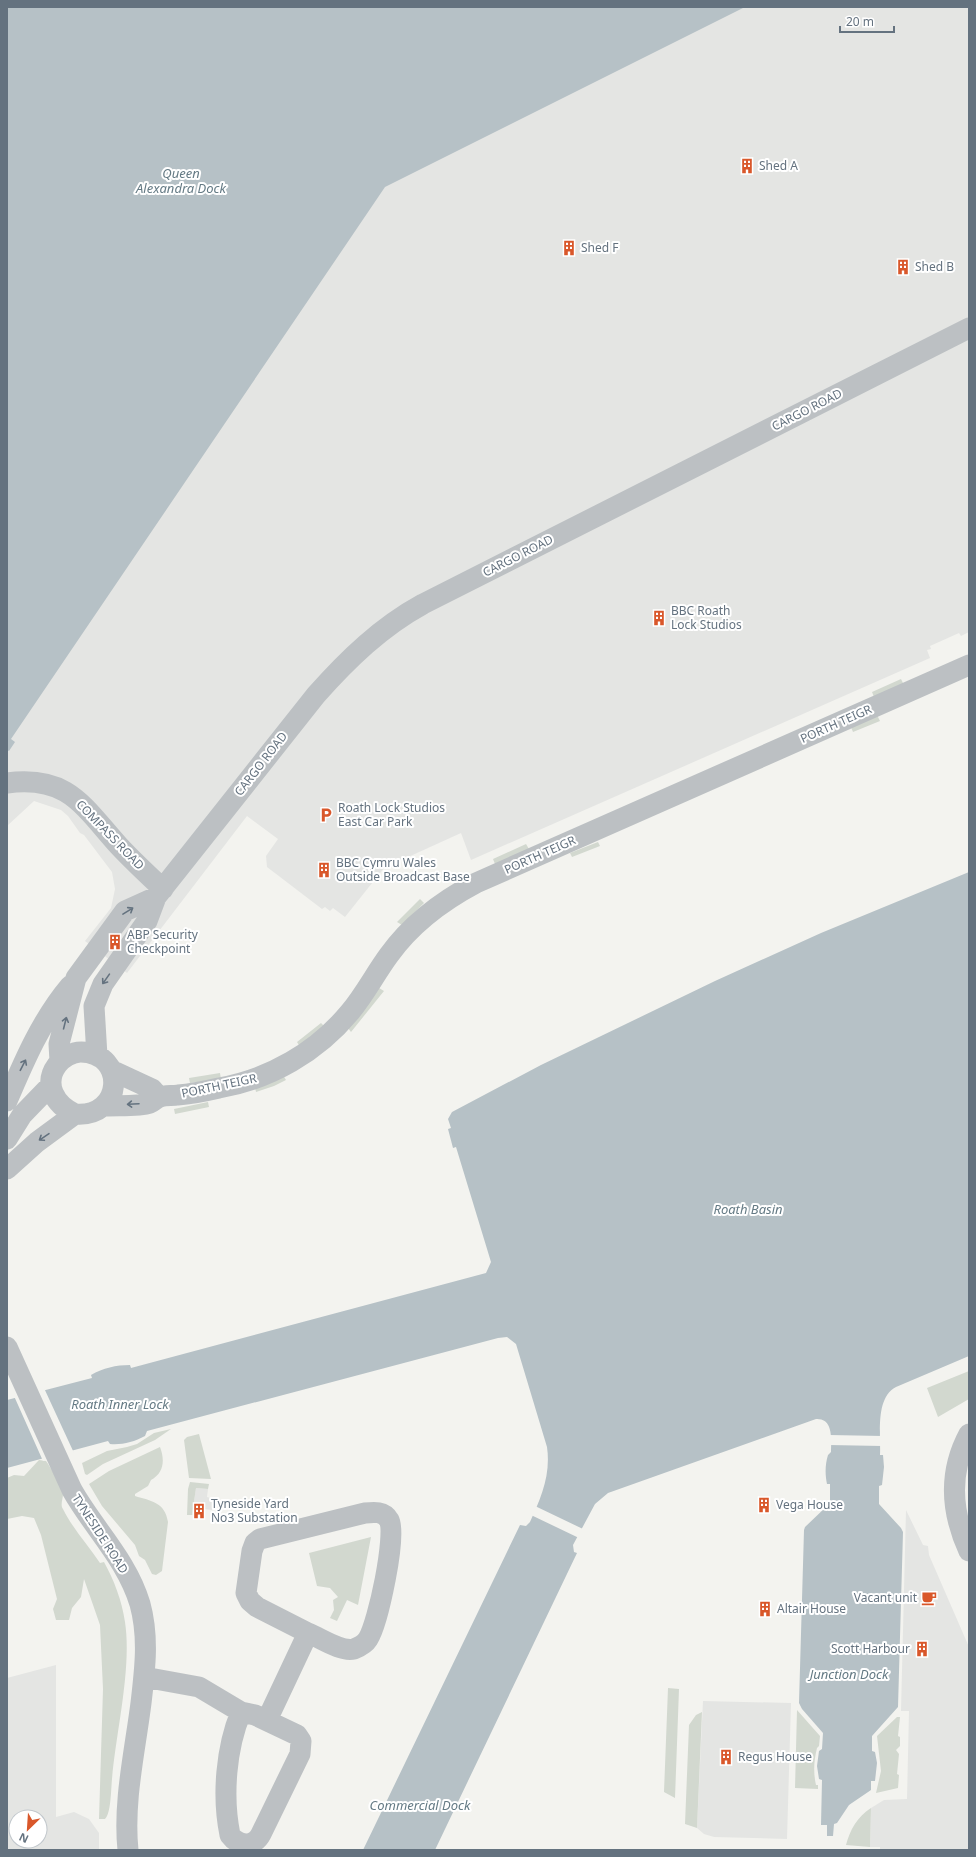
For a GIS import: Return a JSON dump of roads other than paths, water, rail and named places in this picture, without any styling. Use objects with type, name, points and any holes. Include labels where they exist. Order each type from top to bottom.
[{"type":"street","name":"CARGO ROAD","points":[[160,893],[316,695],[358,651],[396,621],[423,604],[969,328]]},
{"type":"street","name":"PORTH TEIGR","points":[[104,1106],[150,1103],[159,1097],[178,1096],[236,1085],[271,1073],[300,1057],[342,1021],[407,932],[430,910],[453,895],[476,883],[969,665]]},
{"type":"street","name":"COMPASS ROAD","points":[[7,783],[26,780],[38,781],[70,794],[80,802],[160,893]]},
{"type":"street","points":[[7,1101],[59,999],[125,911],[160,893]]},
{"type":"street","points":[[159,1097],[152,1089],[104,1063],[88,1052],[78,1052],[68,1055],[60,1061],[51,1076],[53,1095],[58,1103],[66,1110],[75,1114],[85,1115],[96,1112],[104,1106],[112,1093],[113,1078],[104,1063],[94,1006],[103,984],[147,921],[160,893]]},
{"type":"street","points":[[60,1061],[59,1044],[76,978]]},
{"type":"street","points":[[7,1139],[22,1115],[51,1085]]},
{"type":"street","points":[[7,1169],[36,1142],[75,1114]]},
{"type":"street","name":"TYNESIDE ROAD","points":[[7,1347],[72,1490],[84,1512],[117,1555],[135,1589],[140,1604],[146,1634],[144,1677],[127,1811],[128,1850]]},
{"type":"street","points":[[969,1434],[957,1461],[954,1503],[961,1533],[969,1552]]},
{"type":"street","points":[[376,1512],[383,1514],[389,1519],[392,1526],[392,1542],[377,1618],[368,1640],[361,1646],[353,1649],[344,1649],[308,1632],[257,1607],[250,1601],[246,1593],[252,1551],[255,1543],[260,1539],[365,1513],[376,1512]]},
{"type":"street","points":[[267,1720],[308,1632]]},
{"type":"street","points":[[144,1677],[199,1687],[241,1712],[267,1720],[297,1735],[301,1741],[301,1747],[259,1839],[254,1842],[239,1843],[230,1835],[227,1801],[231,1742],[241,1712]]},
{"type":"water","name":"Queen Alexandra Dock","points":[[7,7],[745,7],[385,187],[11,739],[15,742],[9,751],[7,750]]},
{"type":"water","name":"Roath Basin","points":[[969,872],[969,1356],[896,1387],[889,1392],[882,1408],[880,1417],[880,1455],[883,1455],[884,1467],[882,1485],[879,1486],[879,1504],[903,1532],[898,1707],[872,1736],[872,1751],[875,1752],[877,1763],[875,1781],[871,1781],[871,1790],[849,1805],[837,1823],[834,1824],[833,1836],[827,1836],[827,1825],[821,1825],[822,1780],[819,1779],[817,1766],[819,1751],[822,1749],[823,1733],[802,1709],[799,1703],[804,1530],[805,1527],[827,1506],[830,1501],[830,1484],[827,1484],[826,1462],[828,1455],[831,1452],[831,1436],[829,1426],[826,1422],[816,1419],[608,1493],[595,1504],[573,1545],[574,1552],[577,1553],[435,1850],[363,1850],[520,1525],[526,1526],[530,1522],[544,1486],[548,1467],[547,1447],[516,1344],[507,1337],[498,1338],[147,1431],[145,1436],[128,1443],[110,1444],[108,1441],[7,1468],[7,1400],[92,1378],[91,1375],[110,1367],[130,1365],[131,1368],[486,1273],[491,1262],[456,1147],[453,1148],[448,1129],[451,1128],[448,1119],[452,1112],[541,1065],[715,981],[821,933]]},
{"type":"place","name":"Shed A","points":[[747,166]]},
{"type":"place","name":"Shed F","points":[[569,248]]},
{"type":"place","name":"Shed B","points":[[903,267]]},
{"type":"place","name":"BBC Roath Lock Studios","points":[[659,618]]},
{"type":"place","name":"Roath Lock Studios East Car Park","points":[[326,815]]},
{"type":"place","name":"BBC Cymru Wales Outside Broadcast Base","points":[[324,870]]},
{"type":"place","name":"ABP Security Checkpoint","points":[[115,942]]},
{"type":"place","name":"Vega House","points":[[764,1505]]},
{"type":"place","name":"Tyneside Yard No3 Substation","points":[[199,1511]]},
{"type":"place","name":"Vacant unit","points":[[929,1598]]},
{"type":"place","name":"Altair House","points":[[765,1609]]},
{"type":"place","name":"Scott Harbour","points":[[922,1649]]},
{"type":"place","name":"Regus House","points":[[726,1757]]},
{"type":"water label","name":"Roath Inner Lock","points":[[120,1404]]},
{"type":"water label","name":"Junction Dock","points":[[849,1674]]},
{"type":"water label","name":"Commercial Dock","points":[[420,1805]]}]
